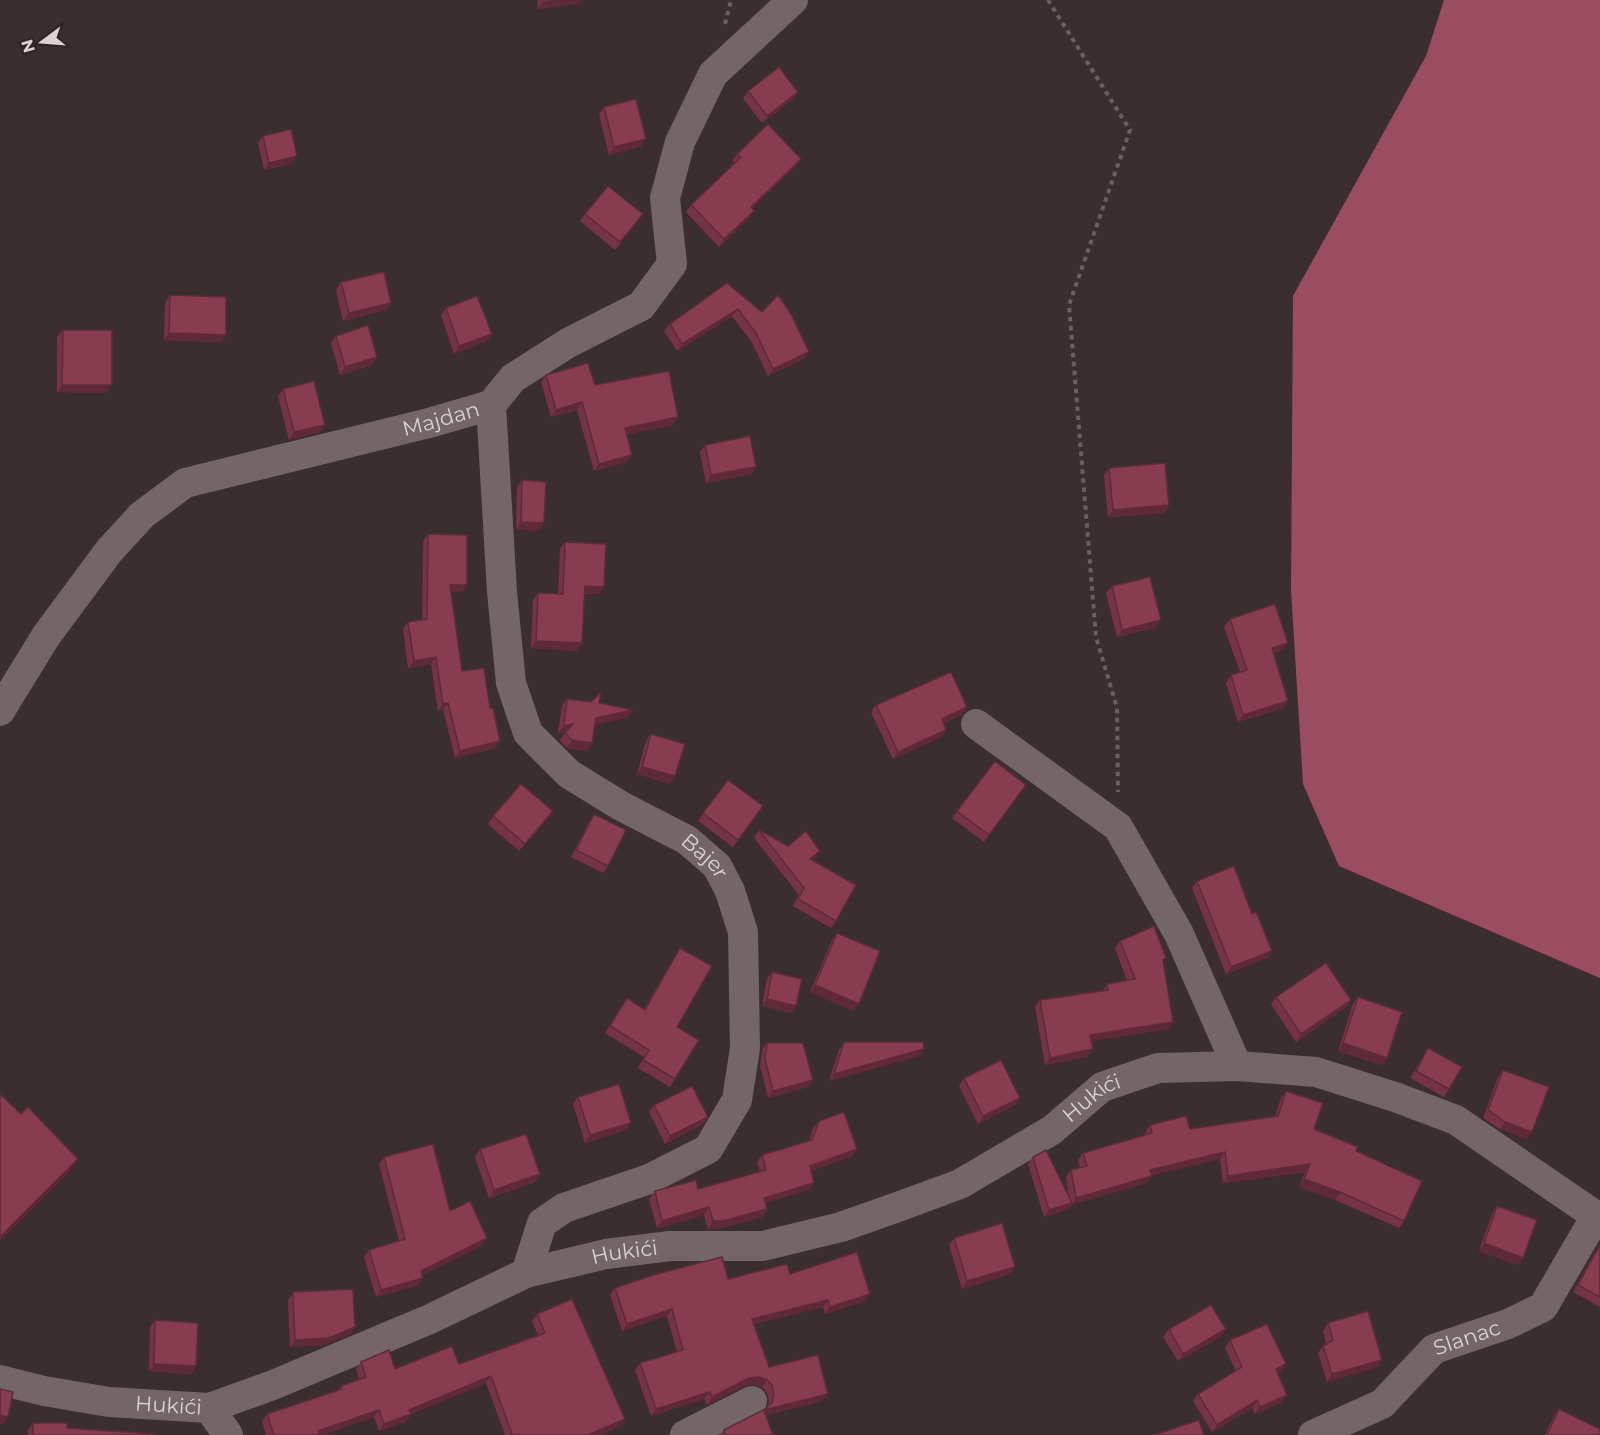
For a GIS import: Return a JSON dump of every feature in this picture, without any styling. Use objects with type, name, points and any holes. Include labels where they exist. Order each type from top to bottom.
[{"type":"street","name":"Majdan","points":[[0,711],[46,636],[110,551],[142,514],[185,483],[429,423],[491,405],[513,378],[568,343],[641,306],[672,264],[665,198],[680,142],[708,84],[713,74],[793,0]]},
{"type":"street","name":"Bajer","points":[[491,405],[502,592],[511,683],[528,733],[569,774],[621,806],[687,840],[717,866],[730,891],[743,932],[744,1059],[737,1100],[708,1149],[649,1179],[564,1208],[542,1222],[526,1273]]},
{"type":"street","points":[[976,724],[1118,827],[1179,934],[1237,1066]]},
{"type":"street","name":"Hukići","points":[[0,1380],[44,1391],[210,1421],[273,1385],[430,1319],[526,1273],[606,1254],[670,1246],[763,1246],[841,1227],[960,1184],[1052,1130],[1102,1087],[1158,1068],[1237,1066],[1316,1072],[1395,1097],[1456,1120],[1598,1218]]},
{"type":"street","name":"Slanac","points":[[1312,1435],[1382,1404],[1434,1349],[1508,1324],[1543,1307],[1598,1218]]},
{"type":"street","points":[[685,1435],[752,1401]]},
{"type":"street","points":[[210,1421],[228,1435]]},
{"type":"path","points":[[1048,0],[1130,130],[1069,305],[1096,637],[1117,708],[1118,827]]},
{"type":"shaded area","points":[[1444,0],[1600,0],[1600,978],[1339,866],[1303,784],[1291,590],[1293,296],[1426,56]]},
{"type":"building","points":[[779,67],[798,92],[767,116],[748,91]]},
{"type":"building","points":[[636,99],[646,139],[614,147],[604,107]]},
{"type":"building","points":[[768,124],[801,159],[751,207],[754,211],[724,239],[691,205],[741,157],[737,154]]},
{"type":"building","points":[[291,129],[297,156],[269,163],[263,136]]},
{"type":"building","points":[[608,186],[643,214],[620,242],[585,214]]},
{"type":"building","points":[[384,272],[391,303],[349,313],[341,282]]},
{"type":"building","points":[[727,283],[762,312],[778,295],[791,314],[809,352],[773,369],[756,333],[738,309],[682,344],[670,324]]},
{"type":"building","points":[[170,295],[226,297],[226,335],[169,333]]},
{"type":"building","points":[[477,296],[492,334],[459,346],[446,308]]},
{"type":"building","points":[[368,325],[377,357],[345,367],[336,336]]},
{"type":"building","points":[[63,330],[112,330],[112,385],[62,385]]},
{"type":"building","points":[[588,363],[595,385],[669,371],[678,417],[625,428],[632,455],[599,464],[582,402],[556,410],[546,375]]},
{"type":"building","points":[[314,381],[325,425],[294,432],[283,389]]},
{"type":"building","points":[[750,436],[756,467],[711,475],[705,445]]},
{"type":"building","points":[[1165,463],[1169,505],[1113,510],[1109,468]]},
{"type":"building","points":[[522,480],[546,482],[544,523],[521,522]]},
{"type":"building","points":[[428,534],[467,535],[467,585],[450,585],[462,671],[484,668],[490,708],[493,708],[500,741],[460,751],[448,703],[443,704],[436,657],[414,661],[408,622],[427,619]]},
{"type":"building","points":[[565,542],[606,544],[604,587],[585,586],[582,643],[536,641],[538,593],[563,594]]},
{"type":"building","points":[[1150,577],[1161,620],[1122,630],[1112,586]]},
{"type":"building","points":[[1275,604],[1288,643],[1272,648],[1288,701],[1243,715],[1231,675],[1247,670],[1230,619]]},
{"type":"building","points":[[951,672],[967,707],[942,719],[946,730],[898,752],[876,705]]},
{"type":"building","points":[[601,692],[599,703],[633,710],[596,718],[592,743],[572,740],[565,733],[573,724],[564,726],[567,699],[591,702]]},
{"type":"building","points":[[651,734],[685,744],[675,776],[642,767]]},
{"type":"building","points":[[995,761],[1026,785],[989,835],[957,811]]},
{"type":"building","points":[[728,780],[763,806],[738,840],[703,813]]},
{"type":"building","points":[[521,784],[553,811],[525,844],[493,816]]},
{"type":"building","points":[[594,814],[626,830],[608,866],[576,850]]},
{"type":"building","points":[[759,830],[788,846],[806,831],[820,851],[810,859],[856,885],[836,921],[798,899],[804,888]]},
{"type":"building","points":[[1234,866],[1252,914],[1256,912],[1272,951],[1231,967],[1197,881]]},
{"type":"building","points":[[1154,926],[1166,958],[1163,960],[1173,1022],[1090,1035],[1093,1049],[1050,1058],[1040,1000],[1108,990],[1107,984],[1135,979],[1120,941]]},
{"type":"building","points":[[837,933],[880,951],[859,1004],[815,985]]},
{"type":"building","points":[[680,948],[712,966],[677,1027],[699,1040],[675,1079],[643,1060],[649,1050],[610,1026],[627,998],[645,1010]]},
{"type":"building","points":[[1326,963],[1351,1000],[1301,1034],[1276,997]]},
{"type":"building","points":[[772,972],[802,979],[796,1006],[767,999]]},
{"type":"building","points":[[1358,997],[1402,1012],[1387,1058],[1343,1043]]},
{"type":"building","points":[[844,1042],[923,1042],[924,1049],[834,1074]]},
{"type":"building","points":[[767,1043],[803,1043],[813,1080],[773,1091],[765,1059]]},
{"type":"building","points":[[1428,1048],[1462,1067],[1449,1089],[1416,1071]]},
{"type":"building","points":[[1001,1060],[1020,1098],[983,1116],[964,1078]]},
{"type":"building","points":[[1503,1070],[1549,1087],[1532,1132],[1505,1122],[1488,1110]]},
{"type":"building","points":[[619,1084],[631,1123],[590,1135],[578,1097]]},
{"type":"building","points":[[692,1086],[708,1117],[670,1136],[654,1105]]},
{"type":"building","points":[[1286,1091],[1323,1103],[1314,1129],[1358,1147],[1356,1151],[1422,1181],[1404,1221],[1340,1192],[1304,1179],[1310,1164],[1228,1176],[1225,1152],[1150,1170],[1152,1176],[1076,1198],[1071,1170],[1087,1166],[1083,1153],[1152,1133],[1150,1125],[1186,1116],[1190,1129],[1278,1116]]},
{"type":"building","points":[[0,1094],[21,1114],[28,1107],[78,1159],[0,1237]]},
{"type":"building","points":[[844,1112],[857,1149],[810,1166],[814,1183],[764,1198],[767,1209],[723,1221],[713,1221],[709,1207],[662,1221],[655,1191],[696,1180],[698,1189],[766,1170],[762,1155],[812,1140],[819,1121]]},
{"type":"building","points":[[526,1134],[540,1174],[494,1190],[480,1149]]},
{"type":"building","points":[[433,1144],[450,1211],[470,1201],[487,1238],[421,1271],[423,1278],[381,1290],[369,1250],[405,1239],[384,1157]]},
{"type":"building","points":[[1046,1150],[1072,1203],[1049,1210],[1033,1157]]},
{"type":"building","points":[[1497,1206],[1537,1220],[1523,1258],[1484,1243]]},
{"type":"building","points":[[1002,1223],[1015,1267],[967,1281],[954,1238]]},
{"type":"building","points":[[1600,1245],[1600,1297],[1578,1285]]},
{"type":"building","points":[[857,1252],[870,1294],[830,1307],[828,1300],[752,1319],[769,1367],[818,1355],[828,1394],[764,1410],[773,1435],[725,1435],[724,1430],[772,1403],[774,1394],[772,1385],[759,1377],[749,1378],[712,1397],[710,1392],[656,1409],[640,1363],[683,1350],[672,1309],[627,1324],[615,1288],[653,1275],[722,1257],[728,1279],[787,1264],[790,1274]]},
{"type":"building","points":[[353,1289],[355,1327],[329,1338],[295,1340],[293,1292]]},
{"type":"building","points":[[572,1299],[625,1419],[588,1435],[509,1435],[512,1434],[491,1376],[409,1410],[411,1414],[384,1424],[379,1410],[318,1431],[320,1435],[274,1435],[267,1414],[342,1389],[341,1386],[366,1377],[361,1362],[389,1350],[395,1369],[452,1346],[459,1364],[545,1333],[537,1314]]},
{"type":"building","points":[[1211,1305],[1226,1329],[1183,1354],[1169,1329]]},
{"type":"building","points":[[1368,1311],[1382,1360],[1332,1374],[1323,1346],[1333,1340],[1328,1323]]},
{"type":"building","points":[[155,1320],[198,1323],[196,1366],[154,1364]]},
{"type":"building","points":[[1267,1324],[1286,1364],[1276,1369],[1287,1395],[1260,1407],[1257,1400],[1217,1425],[1198,1394],[1242,1367],[1230,1340]]},
{"type":"building","points":[[0,1389],[13,1392],[8,1417],[0,1415]]},
{"type":"building","points":[[1559,1409],[1600,1429],[1600,1435],[1547,1435]]},
{"type":"building","points":[[1199,1420],[1204,1435],[1154,1435]]},
{"type":"building","points":[[33,1423],[67,1423],[67,1428],[155,1435],[33,1435]]}]
